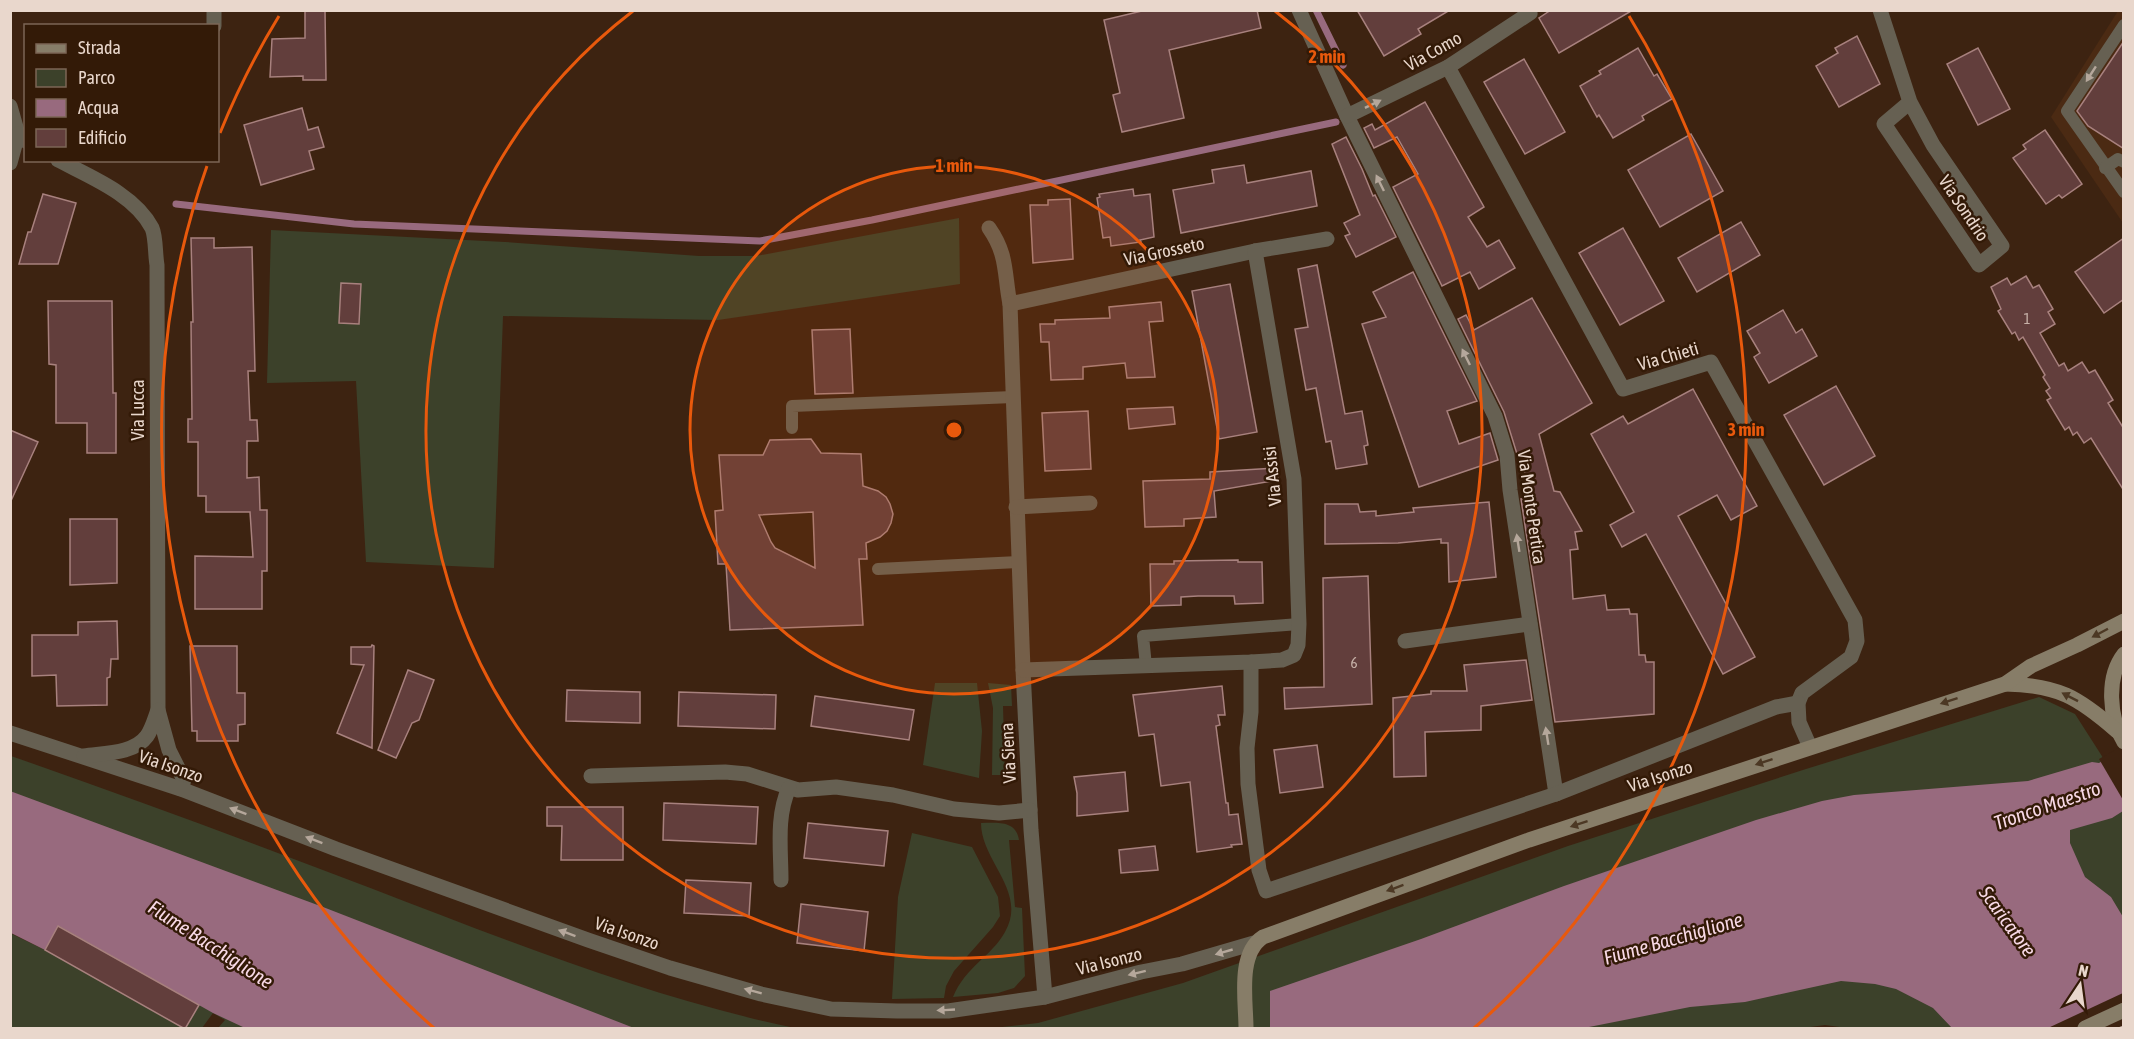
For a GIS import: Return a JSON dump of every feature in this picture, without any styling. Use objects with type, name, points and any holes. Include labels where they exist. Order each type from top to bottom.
[{"type":"main road","name":"Via Isonzo","points":[[1251,948],[1291,926],[1528,840],[2006,684],[2031,666],[2124,621]]},
{"type":"main road","points":[[2120,737],[2111,690],[2114,672],[2124,654]]},
{"type":"main road","points":[[2006,684],[2033,685],[2055,690],[2096,712],[2120,737]]},
{"type":"main road","points":[[1246,1029],[1245,965],[1251,948]]},
{"type":"main road","points":[[2085,1029],[2124,1010]]},
{"type":"street","name":"Via Monte Pertica","points":[[1299,10],[1347,116],[1495,416],[1507,455],[1510,490],[1556,794]]},
{"type":"street","name":"Via Como","points":[[1347,116],[1448,67],[1530,13],[1529,10]]},
{"type":"street","name":"Via Sondrio","points":[[1880,10],[1910,102],[1933,145],[2002,246],[1979,265],[1884,124],[1910,102]]},
{"type":"street","name":"Via Chieti","points":[[1448,67],[1623,389],[1710,363],[1855,620],[1857,641],[1851,657],[1802,693],[1798,703]]},
{"type":"street","points":[[10,106],[22,138],[10,163]]},
{"type":"street","name":"Via Lucca","points":[[62,162],[134,204],[153,229],[157,265],[158,710],[169,750],[184,780],[181,789]]},
{"type":"street","name":"Via Siena","points":[[989,228],[999,241],[1004,256],[1010,304],[1016,507],[1030,810],[1045,997]]},
{"type":"street","name":"Via Grosseto","points":[[1010,304],[1255,251],[1327,239]]},
{"type":"street","name":"Via Assisi","points":[[1023,670],[1251,662],[1282,660],[1294,655],[1298,645],[1299,624],[1294,479],[1255,251]]},
{"type":"street","points":[[1016,507],[1090,503]]},
{"type":"street","points":[[1405,641],[1530,624]]},
{"type":"street","points":[[1251,662],[1251,712],[1247,748],[1248,784],[1259,870],[1266,891],[1556,794],[1776,707],[1798,703],[1799,722],[1810,747]]},
{"type":"street","name":"Via Lucca","points":[[80,757],[133,747],[148,735],[158,710]]},
{"type":"street","name":"Via Isonzo","points":[[10,734],[181,789],[336,849],[670,968],[760,994],[831,1009],[948,1011],[1045,997],[1142,972],[1251,948]]},
{"type":"street","points":[[591,776],[725,772],[747,774],[798,790],[836,787],[893,795],[954,809],[999,813],[1030,810]]},
{"type":"street","points":[[781,880],[781,822],[783,801],[789,788]]},
{"type":"lane","points":[[2124,25],[2067,111],[2124,192]]},
{"type":"lane","points":[[2105,168],[2118,159],[2124,162]]},
{"type":"lane","points":[[792,428],[792,406],[1013,397]]},
{"type":"lane","points":[[878,569],[1019,561]]},
{"type":"lane","points":[[1146,666],[1143,636],[1299,624]]},
{"type":"shaded area","points":[[2118,11],[2123,11],[2123,223],[2051,117]]},
{"type":"green space","points":[[959,218],[960,284],[718,320],[503,316],[494,568],[366,562],[356,381],[267,383],[271,230],[505,242],[699,256],[756,256]]},
{"type":"green space","points":[[935,683],[977,683],[982,731],[979,778],[923,765]]},
{"type":"green space","points":[[988,683],[1011,685],[1012,706],[1003,706],[1005,775],[992,775],[993,708]]},
{"type":"green space","points":[[2039,697],[2075,714],[2123,789],[2123,1028],[1847,1028],[1825,1025],[1803,1028],[993,1028],[1038,1023],[1183,983],[1568,846]]},
{"type":"green space","points":[[11,756],[192,821],[581,967],[687,1001],[795,1028],[218,1028],[225,1020],[213,1013],[202,1028],[11,1028],[10,933],[45,950],[11,931]]},
{"type":"green space","points":[[981,823],[1010,826],[1019,840],[1009,840],[1015,907],[1022,908],[1025,976],[1014,988],[998,993],[953,997],[971,969],[999,941],[1011,917],[1008,890],[988,850]]},
{"type":"green space","points":[[912,833],[972,847],[998,897],[1000,916],[954,971],[946,986],[944,998],[892,999],[898,897]]},
{"type":"water","points":[[2123,748],[2123,811],[2112,818],[2070,830],[2070,843],[2085,877],[2111,897],[2123,917],[2123,1028],[1952,1028],[1933,1008],[1896,989],[1875,984],[1841,981],[1745,1002],[1690,1007],[1584,1028],[1270,1028],[1270,991],[1756,820],[1822,801],[1854,795],[2028,781],[2092,762],[2099,763]]},
{"type":"water","name":"Fiume Bacchiglione","points":[[10,791],[323,907],[634,1028],[245,1028],[213,1013],[59,926],[45,950],[11,933]]},
{"type":"pier","points":[[2124,745],[2123,800],[2099,759]]},
{"type":"pier","points":[[2123,993],[2123,1028],[2048,1028]]},
{"type":"building","points":[[305,10],[325,10],[326,80],[303,80],[303,76],[270,77],[272,39],[305,38]]},
{"type":"building","points":[[1146,10],[1257,10],[1261,28],[1169,50],[1184,118],[1122,132],[1113,95],[1120,93],[1104,20]]},
{"type":"building","points":[[1357,10],[1450,10],[1418,29],[1421,34],[1384,56]]},
{"type":"building","points":[[1551,10],[1633,10],[1559,53],[1539,18]]},
{"type":"building","points":[[1857,36],[1880,84],[1839,107],[1816,66],[1838,53],[1835,48]]},
{"type":"building","points":[[2124,41],[2124,149],[2088,126],[2077,111]]},
{"type":"building","points":[[1638,48],[1654,76],[1657,74],[1672,99],[1642,116],[1644,120],[1613,138],[1599,115],[1597,117],[1580,86],[1601,74],[1599,71]]},
{"type":"building","points":[[1978,48],[2010,109],[1978,125],[1947,64]]},
{"type":"building","points":[[1524,59],[1565,132],[1525,154],[1484,82]]},
{"type":"building","points":[[1425,102],[1484,207],[1468,217],[1487,247],[1499,240],[1515,268],[1479,289],[1470,272],[1442,286],[1393,187],[1418,174],[1397,137],[1374,148],[1364,128],[1372,124],[1375,130]]},
{"type":"building","points":[[302,108],[308,130],[318,127],[324,147],[309,151],[314,169],[261,185],[244,125]]},
{"type":"building","points":[[2045,130],[2082,184],[2062,198],[2059,195],[2046,204],[2013,158],[2026,149],[2023,145]]},
{"type":"building","points":[[1691,134],[1723,191],[1660,227],[1628,170]]},
{"type":"building","points":[[1346,137],[1373,196],[1375,195],[1396,237],[1356,257],[1345,236],[1350,234],[1344,223],[1360,215],[1332,144]]},
{"type":"building","points":[[1244,165],[1247,183],[1311,171],[1317,206],[1181,233],[1173,190],[1214,183],[1212,170]]},
{"type":"building","points":[[1133,189],[1134,196],[1150,194],[1154,237],[1140,240],[1141,242],[1111,246],[1110,237],[1103,238],[1097,198],[1100,197],[1099,194]]},
{"type":"building","points":[[43,194],[76,203],[58,264],[19,264],[28,232],[31,232]]},
{"type":"building","points":[[1070,199],[1073,259],[1033,263],[1030,205],[1048,205],[1048,200]]},
{"type":"building","points":[[1741,222],[1760,255],[1697,292],[1678,258]]},
{"type":"building","points":[[1623,228],[1664,301],[1620,325],[1579,253]]},
{"type":"building","points":[[191,238],[214,238],[214,248],[252,247],[255,371],[248,371],[250,420],[257,420],[258,441],[247,441],[247,478],[259,477],[260,510],[267,510],[267,571],[262,571],[262,609],[195,609],[195,556],[253,557],[250,512],[206,512],[206,496],[198,496],[198,442],[188,442],[188,419],[192,419]]},
{"type":"building","points":[[2124,238],[2124,299],[2104,313],[2075,272]]},
{"type":"building","points":[[1317,265],[1345,414],[1362,411],[1368,445],[1364,446],[1367,464],[1336,469],[1331,441],[1326,442],[1316,388],[1306,390],[1295,329],[1308,327],[1298,269]]},
{"type":"building","points":[[1413,272],[1477,401],[1447,411],[1459,444],[1490,433],[1498,460],[1419,487],[1362,324],[1386,317],[1373,292]]},
{"type":"building","points":[[2026,276],[2033,288],[2039,285],[2053,309],[2048,312],[2055,324],[2040,333],[2059,366],[2064,363],[2068,371],[2082,362],[2089,373],[2095,370],[2113,400],[2108,403],[2124,429],[2124,491],[2091,438],[2084,443],[2077,432],[2073,435],[2069,427],[2065,430],[2047,400],[2051,398],[2046,391],[2050,388],[2043,377],[2045,375],[2023,337],[2019,340],[2015,332],[2012,334],[1998,311],[2001,309],[1991,287],[2007,278],[2011,285]]},
{"type":"building","points":[[341,283],[361,284],[359,324],[339,323]]},
{"type":"building","points":[[1230,284],[1257,432],[1219,439],[1192,291]]},
{"type":"building","points":[[1532,298],[1592,403],[1539,434],[1554,491],[1560,492],[1582,531],[1575,532],[1578,549],[1570,550],[1573,599],[1605,595],[1607,610],[1629,609],[1630,614],[1637,614],[1639,655],[1645,655],[1646,662],[1654,662],[1654,714],[1555,722],[1521,499],[1532,498],[1504,412],[1458,319],[1466,315],[1474,330]]},
{"type":"building","points":[[48,301],[112,301],[116,453],[87,453],[87,423],[56,423],[56,365],[49,364]]},
{"type":"building","points":[[1161,302],[1163,321],[1149,322],[1155,377],[1127,378],[1125,363],[1083,367],[1083,379],[1051,380],[1049,342],[1041,342],[1040,324],[1055,324],[1055,320],[1110,318],[1109,307]]},
{"type":"building","points":[[1783,310],[1796,333],[1802,329],[1817,356],[1769,383],[1754,357],[1760,353],[1747,331]]},
{"type":"building","points":[[850,329],[853,393],[815,394],[812,330]]},
{"type":"building","points":[[1836,386],[1875,456],[1824,485],[1784,415]]},
{"type":"building","points":[[1693,389],[1757,506],[1731,520],[1717,495],[1678,516],[1755,657],[1723,674],[1646,534],[1622,547],[1610,525],[1634,512],[1591,434],[1623,416],[1628,424]]},
{"type":"building","points":[[1173,407],[1175,424],[1129,429],[1127,409]]},
{"type":"building","points":[[1088,411],[1091,469],[1045,471],[1042,413]]},
{"type":"building","points":[[10,430],[38,442],[10,503]]},
{"type":"building","points":[[811,439],[821,453],[861,454],[863,486],[878,491],[886,497],[890,504],[893,514],[887,531],[866,543],[867,559],[859,559],[863,625],[730,630],[726,564],[718,564],[715,511],[723,510],[719,455],[763,455],[770,440]],"holes":[[[813,512],[815,568],[775,548],[759,515]]]},
{"type":"building","points":[[1277,468],[1278,480],[1214,491],[1216,517],[1184,519],[1184,526],[1145,527],[1143,481],[1210,479],[1210,472]]},
{"type":"building","points":[[1489,502],[1496,577],[1449,582],[1448,543],[1441,543],[1441,539],[1398,543],[1325,544],[1325,504],[1358,504],[1360,512],[1376,511],[1376,516],[1414,512],[1413,508]]},
{"type":"building","points":[[70,519],[117,519],[117,583],[70,585]]},
{"type":"building","points":[[1238,560],[1238,562],[1262,562],[1263,603],[1235,604],[1234,596],[1198,596],[1181,597],[1181,605],[1151,606],[1150,564],[1174,564],[1174,561]]},
{"type":"building","points":[[1368,576],[1372,704],[1285,709],[1284,688],[1324,687],[1323,578]]},
{"type":"building","points":[[117,621],[118,659],[111,659],[110,677],[107,678],[107,705],[57,706],[56,675],[32,676],[32,635],[78,635],[78,622]]},
{"type":"building","points":[[190,646],[237,646],[237,693],[245,693],[245,724],[238,725],[238,741],[197,741],[197,731],[192,731]]},
{"type":"building","points":[[374,646],[372,748],[337,733],[364,665],[351,664],[351,647],[371,647]]},
{"type":"building","points":[[1526,660],[1532,700],[1481,706],[1481,730],[1425,732],[1426,776],[1394,777],[1393,698],[1431,694],[1431,691],[1467,691],[1464,665]]},
{"type":"building","points":[[408,670],[434,680],[419,720],[412,723],[396,758],[378,750]]},
{"type":"building","points":[[1222,686],[1225,715],[1218,715],[1220,725],[1216,726],[1226,803],[1228,803],[1229,815],[1238,814],[1242,844],[1197,852],[1190,782],[1161,786],[1154,734],[1139,736],[1133,695]]},
{"type":"building","points":[[567,690],[640,692],[640,723],[566,721]]},
{"type":"building","points":[[679,692],[776,695],[775,729],[678,726]]},
{"type":"building","points":[[815,696],[914,710],[909,740],[811,726]]},
{"type":"building","points":[[1317,745],[1323,787],[1280,793],[1274,750]]},
{"type":"building","points":[[1125,772],[1128,811],[1077,816],[1074,777]]},
{"type":"building","points":[[664,803],[758,807],[756,844],[663,840]]},
{"type":"building","points":[[547,807],[623,807],[623,860],[561,860],[562,826],[547,826]]},
{"type":"building","points":[[808,823],[888,831],[884,866],[804,858]]},
{"type":"building","points":[[1155,846],[1158,870],[1121,873],[1119,850]]},
{"type":"building","points":[[686,880],[751,883],[749,916],[684,913]]},
{"type":"building","points":[[801,904],[868,912],[864,951],[797,943]]},
{"type":"building","points":[[58,926],[199,1005],[185,1029],[45,950]]},
{"type":"waterway","points":[[1316,10],[1343,65]]},
{"type":"waterway","points":[[176,204],[354,224],[760,241],[872,220],[1336,122]]},
{"type":"tram line","points":[[2119,1028],[2124,1026]]},
{"type":"water label","name":"Tronco Maestro","points":[[2047,805]]},
{"type":"water label","name":"Scaricatore","points":[[2008,921]]}]
